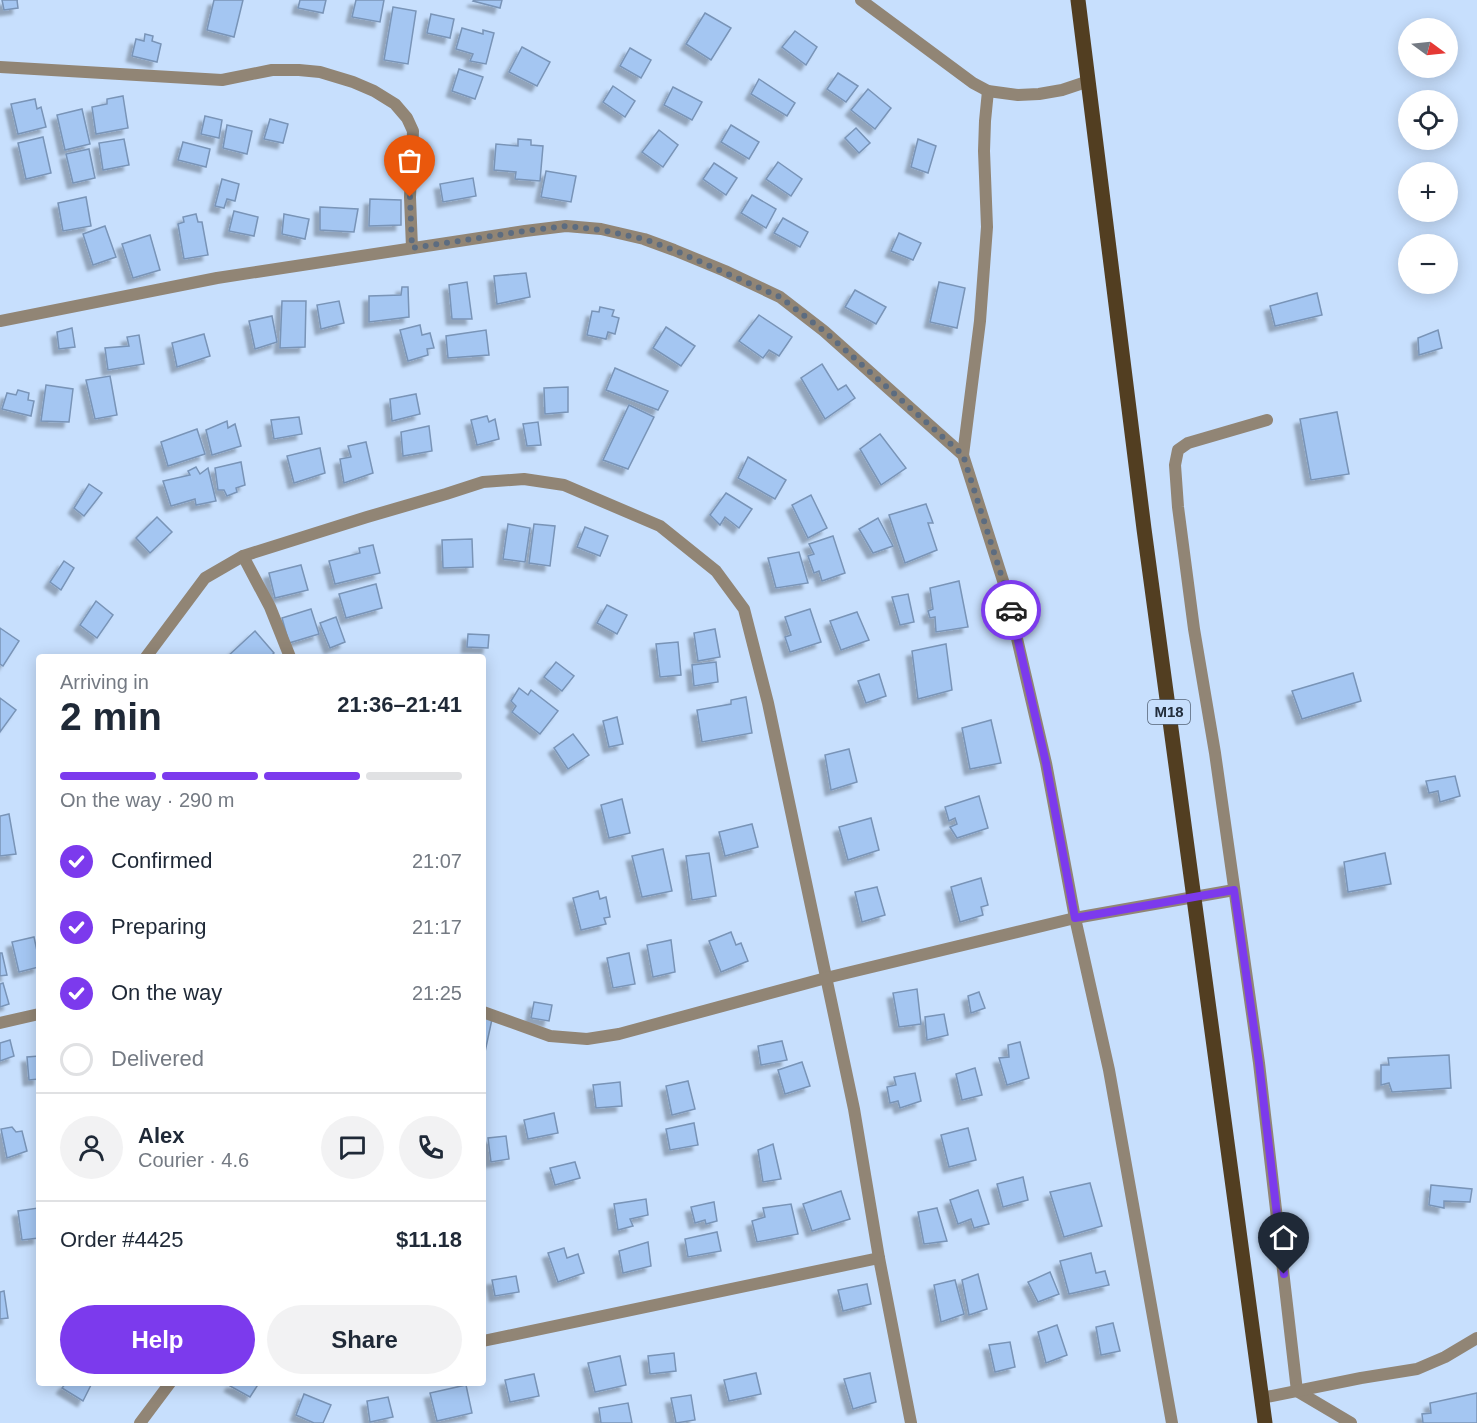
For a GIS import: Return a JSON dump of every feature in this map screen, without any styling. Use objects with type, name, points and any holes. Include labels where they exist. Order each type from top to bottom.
[{"type":"main road","name":"M18","points":[[1078,0],[1144,529],[1265,1423]]},
{"type":"street","points":[[861,0],[973,83],[988,91],[1018,95],[1039,94],[1062,90],[1089,81]]},
{"type":"street","points":[[0,67],[222,80],[272,70],[299,70],[320,72],[374,91],[395,104],[407,118],[413,131],[410,197],[412,248]]},
{"type":"street","points":[[988,91],[984,121],[987,227],[980,321],[963,455],[1005,587],[1046,763],[1075,918],[1109,1070],[1172,1423]]},
{"type":"street","points":[[0,321],[217,278],[412,248],[566,226],[601,230],[644,239],[674,250],[780,297],[824,331],[963,455]]},
{"type":"street","points":[[1267,420],[1188,443],[1179,450],[1175,465],[1178,507],[1194,629],[1215,753],[1259,1063],[1297,1391]]},
{"type":"street","points":[[148,654],[205,578],[243,556],[483,482],[524,478],[564,485],[660,526],[716,571],[744,609],[768,703],[854,1109],[879,1258],[912,1423]]},
{"type":"street","points":[[243,556],[270,607],[289,654]]},
{"type":"street","points":[[486,1013],[550,1036],[587,1039],[620,1034],[826,978],[1075,918],[1234,890]]},
{"type":"street","points":[[0,1023],[36,1015]]},
{"type":"street","points":[[486,1340],[879,1258]]},
{"type":"street","points":[[1262,1398],[1418,1369],[1445,1357],[1477,1338]]},
{"type":"street","points":[[140,1423],[168,1386]]},
{"type":"street","points":[[1297,1391],[1351,1423]]},
{"type":"building","points":[[2,0],[17,0],[18,8],[4,10]]},
{"type":"building","points":[[214,0],[243,0],[234,37],[207,30]]},
{"type":"building","points":[[300,0],[326,0],[323,13],[298,8]]},
{"type":"building","points":[[356,0],[384,0],[380,22],[352,17]]},
{"type":"building","points":[[474,0],[502,0],[500,8]]},
{"type":"building","points":[[393,7],[416,11],[408,64],[384,60]]},
{"type":"building","points":[[705,13],[731,28],[711,60],[686,44]]},
{"type":"building","points":[[431,14],[454,19],[450,38],[427,33]]},
{"type":"building","points":[[462,28],[483,34],[483,30],[494,33],[486,64],[470,61],[473,54],[456,49]]},
{"type":"building","points":[[795,31],[817,47],[806,65],[782,47]]},
{"type":"building","points":[[145,34],[153,36],[152,41],[161,44],[157,62],[132,56],[136,39],[144,41]]},
{"type":"building","points":[[522,47],[550,62],[537,86],[509,72]]},
{"type":"building","points":[[630,48],[651,60],[641,78],[620,66]]},
{"type":"building","points":[[459,69],[483,77],[475,99],[452,91]]},
{"type":"building","points":[[838,73],[858,86],[846,102],[827,89]]},
{"type":"building","points":[[759,79],[795,103],[787,116],[751,94]]},
{"type":"building","points":[[613,86],[635,101],[625,117],[603,102]]},
{"type":"building","points":[[673,87],[702,102],[692,120],[664,105]]},
{"type":"building","points":[[868,89],[891,108],[875,129],[851,110]]},
{"type":"building","points":[[123,96],[128,128],[96,134],[92,107],[107,104],[107,99]]},
{"type":"building","points":[[35,99],[37,109],[41,107],[46,127],[18,134],[11,104]]},
{"type":"building","points":[[82,109],[90,144],[65,150],[57,115]]},
{"type":"building","points":[[205,116],[222,120],[219,138],[201,134]]},
{"type":"building","points":[[270,119],[288,124],[283,143],[264,139]]},
{"type":"building","points":[[227,125],[252,131],[247,154],[223,148]]},
{"type":"building","points":[[731,125],[759,142],[749,159],[721,142]]},
{"type":"building","points":[[856,128],[870,143],[859,153],[845,138]]},
{"type":"building","points":[[659,130],[678,145],[663,167],[642,152]]},
{"type":"building","points":[[43,137],[51,173],[26,179],[18,143]]},
{"type":"building","points":[[124,139],[129,165],[103,170],[99,143]]},
{"type":"building","points":[[518,139],[531,140],[531,145],[543,146],[540,181],[515,179],[516,172],[494,170],[496,144],[518,146]]},
{"type":"building","points":[[918,139],[936,146],[928,173],[911,167]]},
{"type":"building","points":[[183,142],[210,149],[206,167],[178,160]]},
{"type":"building","points":[[89,149],[95,178],[73,183],[66,154]]},
{"type":"building","points":[[778,162],[802,179],[791,196],[766,179]]},
{"type":"building","points":[[714,163],[737,178],[726,195],[703,179]]},
{"type":"building","points":[[546,171],[576,176],[571,202],[541,197]]},
{"type":"building","points":[[473,178],[476,196],[443,202],[440,184]]},
{"type":"building","points":[[222,179],[239,184],[235,201],[227,199],[224,208],[215,206]]},
{"type":"building","points":[[752,195],[776,209],[766,228],[741,213]]},
{"type":"building","points":[[86,197],[91,226],[63,231],[58,203]]},
{"type":"building","points":[[370,199],[401,200],[401,225],[369,226]]},
{"type":"building","points":[[320,207],[358,209],[354,232],[320,230]]},
{"type":"building","points":[[234,211],[258,217],[254,236],[229,231]]},
{"type":"building","points":[[196,214],[198,222],[202,222],[208,255],[184,259],[178,224],[184,222],[183,217]]},
{"type":"building","points":[[284,214],[309,219],[305,239],[282,234]]},
{"type":"building","points":[[783,218],[808,232],[800,247],[774,233]]},
{"type":"building","points":[[105,226],[116,257],[93,265],[83,234]]},
{"type":"building","points":[[899,233],[921,243],[913,260],[891,251]]},
{"type":"building","points":[[150,235],[160,270],[133,278],[122,244]]},
{"type":"building","points":[[526,273],[530,297],[497,304],[494,276]]},
{"type":"building","points":[[467,282],[472,319],[452,319],[449,285]]},
{"type":"building","points":[[939,282],[965,288],[957,328],[930,322]]},
{"type":"building","points":[[402,287],[408,287],[409,317],[369,322],[369,296],[401,295]]},
{"type":"building","points":[[855,290],[886,307],[876,324],[845,307]]},
{"type":"building","points":[[1317,293],[1322,315],[1275,326],[1270,306]]},
{"type":"building","points":[[282,301],[306,301],[305,347],[280,348]]},
{"type":"building","points":[[339,301],[344,323],[321,329],[317,305]]},
{"type":"building","points":[[600,307],[614,310],[612,316],[619,318],[615,334],[608,332],[606,339],[587,335],[592,311],[599,312]]},
{"type":"building","points":[[759,315],[792,337],[779,356],[769,350],[763,358],[739,341]]},
{"type":"building","points":[[272,316],[277,342],[255,349],[249,321]]},
{"type":"building","points":[[420,325],[422,335],[430,333],[434,348],[427,349],[428,355],[408,361],[400,330]]},
{"type":"building","points":[[666,327],[695,346],[681,366],[653,348]]},
{"type":"building","points":[[72,328],[75,347],[59,349],[57,332]]},
{"type":"building","points":[[486,330],[489,355],[448,358],[446,336]]},
{"type":"building","points":[[1438,330],[1442,348],[1419,355],[1418,338]]},
{"type":"building","points":[[204,334],[210,356],[177,367],[172,343]]},
{"type":"building","points":[[139,335],[144,364],[108,370],[105,348],[129,346],[127,337]]},
{"type":"building","points":[[822,364],[838,390],[846,385],[855,398],[825,419],[801,378]]},
{"type":"building","points":[[615,368],[668,391],[658,410],[606,390]]},
{"type":"building","points":[[110,376],[117,415],[95,419],[86,380]]},
{"type":"building","points":[[46,385],[73,389],[69,422],[41,421]]},
{"type":"building","points":[[568,387],[568,412],[545,414],[544,388]]},
{"type":"building","points":[[18,390],[29,393],[28,400],[34,401],[31,416],[2,409],[7,393],[16,395]]},
{"type":"building","points":[[416,394],[420,414],[392,421],[390,399]]},
{"type":"building","points":[[629,405],[654,417],[628,469],[603,460]]},
{"type":"building","points":[[1337,412],[1349,474],[1311,480],[1300,419]]},
{"type":"building","points":[[487,416],[489,422],[495,419],[499,439],[477,445],[471,420]]},
{"type":"building","points":[[299,417],[302,434],[274,439],[271,420]]},
{"type":"building","points":[[227,421],[228,428],[235,424],[241,446],[212,455],[206,430]]},
{"type":"building","points":[[538,422],[541,445],[527,446],[523,424]]},
{"type":"building","points":[[429,426],[432,451],[403,456],[401,432]]},
{"type":"building","points":[[197,429],[205,454],[168,466],[161,442]]},
{"type":"building","points":[[880,434],[906,468],[881,485],[860,449]]},
{"type":"building","points":[[366,442],[373,473],[344,483],[340,459],[351,457],[348,446]]},
{"type":"building","points":[[320,448],[325,473],[294,483],[287,456]]},
{"type":"building","points":[[748,457],[786,480],[775,499],[738,478]]},
{"type":"building","points":[[241,462],[245,485],[236,488],[237,492],[227,496],[224,490],[218,490],[215,468]]},
{"type":"building","points":[[196,467],[200,474],[208,468],[216,501],[196,505],[195,499],[171,506],[163,481],[190,475],[188,471]]},
{"type":"building","points":[[89,484],[102,493],[84,516],[74,508]]},
{"type":"building","points":[[726,493],[752,509],[739,528],[725,517],[720,525],[710,515]]},
{"type":"building","points":[[811,495],[827,528],[808,538],[792,505]]},
{"type":"building","points":[[926,504],[933,523],[928,523],[937,550],[905,563],[889,515]]},
{"type":"building","points":[[157,517],[172,532],[150,553],[136,538]]},
{"type":"building","points":[[878,518],[893,546],[873,553],[859,529]]},
{"type":"building","points":[[508,524],[530,528],[525,562],[503,559]]},
{"type":"building","points":[[534,524],[555,526],[550,566],[529,563]]},
{"type":"building","points":[[585,527],[608,536],[600,556],[577,547]]},
{"type":"building","points":[[833,536],[845,573],[822,581],[819,571],[814,573],[808,556],[814,554],[809,544]]},
{"type":"building","points":[[472,539],[473,567],[443,568],[442,540]]},
{"type":"building","points":[[373,545],[380,573],[335,584],[329,561],[360,553],[359,548]]},
{"type":"building","points":[[799,552],[808,583],[776,588],[768,558]]},
{"type":"building","points":[[64,561],[74,568],[61,590],[50,582]]},
{"type":"building","points":[[301,565],[308,590],[275,598],[269,573]]},
{"type":"building","points":[[959,581],[968,627],[936,632],[935,617],[930,618],[928,611],[933,609],[930,588]]},
{"type":"building","points":[[376,584],[382,608],[346,618],[339,594]]},
{"type":"building","points":[[908,594],[914,622],[900,625],[892,597]]},
{"type":"building","points":[[96,601],[113,615],[97,638],[80,625]]},
{"type":"building","points":[[607,605],[627,615],[617,634],[597,623]]},
{"type":"building","points":[[311,609],[319,634],[289,643],[282,618]]},
{"type":"building","points":[[810,609],[821,642],[790,652],[785,637],[791,635],[785,617]]},
{"type":"building","points":[[857,612],[869,640],[841,650],[830,621]]},
{"type":"building","points":[[336,617],[345,642],[330,648],[320,623]]},
{"type":"building","points":[[0,628],[19,641],[3,666],[0,664]]},
{"type":"building","points":[[715,629],[720,657],[698,661],[694,633]]},
{"type":"building","points":[[255,631],[274,653],[273,654],[230,654]]},
{"type":"building","points":[[468,634],[489,635],[488,648],[467,647]]},
{"type":"building","points":[[678,642],[681,675],[660,677],[656,644]]},
{"type":"building","points":[[946,644],[952,690],[918,699],[912,651]]},
{"type":"building","points":[[556,662],[574,676],[562,691],[544,677]]},
{"type":"building","points":[[716,662],[718,682],[694,686],[692,665]]},
{"type":"building","points":[[1353,673],[1361,701],[1302,719],[1292,691]]},
{"type":"building","points":[[879,674],[886,696],[866,703],[858,681]]},
{"type":"building","points":[[519,688],[528,695],[531,690],[558,711],[540,734],[512,712],[516,706],[511,701]]},
{"type":"building","points":[[746,697],[752,733],[702,742],[697,710],[731,704],[731,700]]},
{"type":"building","points":[[0,698],[16,710],[0,732]]},
{"type":"building","points":[[617,717],[623,744],[609,747],[603,721]]},
{"type":"building","points":[[991,720],[1001,763],[970,769],[962,728]]},
{"type":"building","points":[[573,734],[589,755],[568,769],[554,748]]},
{"type":"building","points":[[849,749],[857,782],[831,790],[825,755]]},
{"type":"building","points":[[1455,776],[1460,796],[1440,802],[1438,791],[1429,793],[1426,781]]},
{"type":"building","points":[[979,796],[988,828],[957,838],[950,827],[957,824],[955,818],[949,821],[945,807]]},
{"type":"building","points":[[622,799],[630,833],[609,838],[601,805]]},
{"type":"building","points":[[9,814],[16,854],[0,856],[0,816]]},
{"type":"building","points":[[871,818],[879,850],[848,860],[839,827]]},
{"type":"building","points":[[752,824],[758,847],[725,856],[719,832]]},
{"type":"building","points":[[663,849],[672,891],[642,897],[632,856]]},
{"type":"building","points":[[709,853],[716,896],[692,900],[686,856]]},
{"type":"building","points":[[1385,853],[1391,884],[1348,892],[1344,862]]},
{"type":"building","points":[[981,878],[988,905],[981,907],[983,915],[960,922],[951,887]]},
{"type":"building","points":[[877,887],[885,915],[862,922],[855,892]]},
{"type":"building","points":[[598,891],[600,899],[606,897],[610,917],[604,918],[606,924],[581,930],[573,898]]},
{"type":"building","points":[[731,932],[736,945],[741,943],[748,961],[721,972],[709,941]]},
{"type":"building","points":[[34,937],[36,968],[19,972],[12,942]]},
{"type":"building","points":[[671,940],[675,972],[653,977],[647,945]]},
{"type":"building","points":[[0,953],[2,953],[7,975],[0,976]]},
{"type":"building","points":[[629,953],[635,984],[613,988],[607,958]]},
{"type":"building","points":[[3,983],[9,1004],[0,1007],[0,984]]},
{"type":"building","points":[[917,989],[921,1024],[899,1027],[893,993]]},
{"type":"building","points":[[979,992],[985,1008],[971,1013],[968,996]]},
{"type":"building","points":[[534,1002],[552,1005],[549,1021],[531,1018]]},
{"type":"building","points":[[944,1014],[948,1035],[927,1040],[925,1017]]},
{"type":"building","points":[[486,1018],[492,1019],[486,1047]]},
{"type":"building","points":[[10,1040],[14,1056],[0,1061],[0,1043]]},
{"type":"building","points":[[782,1041],[787,1060],[761,1065],[758,1046]]},
{"type":"building","points":[[1020,1042],[1029,1078],[1007,1085],[999,1058],[1009,1057],[1008,1045]]},
{"type":"building","points":[[1449,1055],[1451,1088],[1392,1092],[1389,1083],[1381,1085],[1381,1065],[1389,1065],[1388,1058]]},
{"type":"building","points":[[36,1056],[36,1079],[29,1080],[27,1057]]},
{"type":"building","points":[[802,1062],[810,1086],[785,1094],[778,1070]]},
{"type":"building","points":[[975,1068],[982,1095],[962,1100],[956,1074]]},
{"type":"building","points":[[915,1073],[921,1101],[900,1108],[898,1101],[890,1103],[887,1087],[896,1085],[894,1077]]},
{"type":"building","points":[[688,1081],[695,1109],[672,1115],[666,1086]]},
{"type":"building","points":[[620,1082],[622,1106],[596,1108],[593,1085]]},
{"type":"building","points":[[554,1113],[558,1133],[528,1139],[524,1120]]},
{"type":"building","points":[[694,1123],[698,1145],[670,1150],[666,1129]]},
{"type":"building","points":[[12,1127],[16,1132],[22,1131],[27,1151],[7,1158],[1,1129]]},
{"type":"building","points":[[968,1128],[976,1160],[949,1167],[941,1135]]},
{"type":"building","points":[[506,1136],[509,1159],[491,1162],[488,1138]]},
{"type":"building","points":[[773,1144],[781,1179],[763,1182],[758,1150]]},
{"type":"building","points":[[575,1162],[580,1178],[555,1185],[550,1168]]},
{"type":"building","points":[[1023,1177],[1028,1200],[1003,1207],[997,1184]]},
{"type":"building","points":[[1090,1183],[1102,1226],[1064,1237],[1050,1192]]},
{"type":"building","points":[[1431,1185],[1472,1189],[1470,1202],[1444,1201],[1444,1208],[1429,1205]]},
{"type":"building","points":[[978,1190],[989,1224],[974,1228],[971,1219],[958,1224],[950,1200]]},
{"type":"building","points":[[841,1191],[850,1219],[812,1231],[803,1204]]},
{"type":"building","points":[[646,1199],[648,1215],[630,1219],[633,1226],[618,1230],[614,1204]]},
{"type":"building","points":[[714,1202],[717,1221],[706,1224],[705,1220],[695,1223],[691,1207]]},
{"type":"building","points":[[791,1204],[798,1234],[757,1242],[752,1221],[765,1217],[763,1208]]},
{"type":"building","points":[[36,1208],[36,1238],[22,1240],[18,1211]]},
{"type":"building","points":[[937,1208],[947,1241],[924,1244],[918,1212]]},
{"type":"building","points":[[717,1232],[721,1251],[688,1257],[685,1239]]},
{"type":"building","points":[[648,1242],[651,1266],[623,1273],[619,1251]]},
{"type":"building","points":[[564,1248],[567,1258],[578,1254],[584,1273],[558,1282],[548,1253]]},
{"type":"building","points":[[1091,1253],[1096,1273],[1105,1271],[1109,1285],[1069,1294],[1060,1261]]},
{"type":"building","points":[[1050,1272],[1059,1294],[1038,1302],[1028,1282]]},
{"type":"building","points":[[978,1274],[987,1309],[969,1315],[962,1280]]},
{"type":"building","points":[[516,1276],[519,1292],[495,1296],[492,1280]]},
{"type":"building","points":[[955,1280],[964,1314],[941,1322],[934,1285]]},
{"type":"building","points":[[867,1284],[871,1304],[843,1311],[838,1290]]},
{"type":"building","points":[[4,1291],[8,1318],[0,1319],[0,1292]]},
{"type":"building","points":[[1113,1323],[1120,1351],[1101,1355],[1096,1327]]},
{"type":"building","points":[[1057,1325],[1067,1355],[1046,1363],[1038,1332]]},
{"type":"building","points":[[1010,1342],[1015,1367],[995,1372],[989,1345]]},
{"type":"building","points":[[674,1353],[676,1371],[650,1374],[648,1356]]},
{"type":"building","points":[[620,1356],[626,1385],[595,1392],[588,1363]]},
{"type":"building","points":[[756,1373],[761,1394],[729,1401],[724,1380]]},
{"type":"building","points":[[870,1373],[876,1402],[853,1409],[844,1379]]},
{"type":"building","points":[[534,1374],[539,1396],[510,1402],[505,1380]]},
{"type":"building","points":[[64,1386],[90,1386],[83,1401],[62,1388]]},
{"type":"building","points":[[230,1386],[257,1386],[250,1397]]},
{"type":"building","points":[[466,1386],[472,1413],[437,1421],[430,1393]]},
{"type":"building","points":[[1477,1393],[1477,1423],[1423,1423],[1422,1414],[1431,1413],[1430,1403]]},
{"type":"building","points":[[304,1394],[331,1405],[323,1423],[314,1423],[296,1415]]},
{"type":"building","points":[[691,1395],[695,1420],[676,1423],[671,1398]]},
{"type":"building","points":[[388,1397],[393,1417],[370,1422],[367,1401]]},
{"type":"building","points":[[628,1403],[632,1423],[601,1423],[599,1408]]},
{"type":"way so far","points":[[410,197],[412,248],[566,226],[601,230],[644,239],[674,250],[780,297],[824,331],[963,455],[1011,610]]},
{"type":"route","points":[[1011,610],[1046,763],[1075,918],[1234,890],[1259,1063],[1284,1274]]}]
